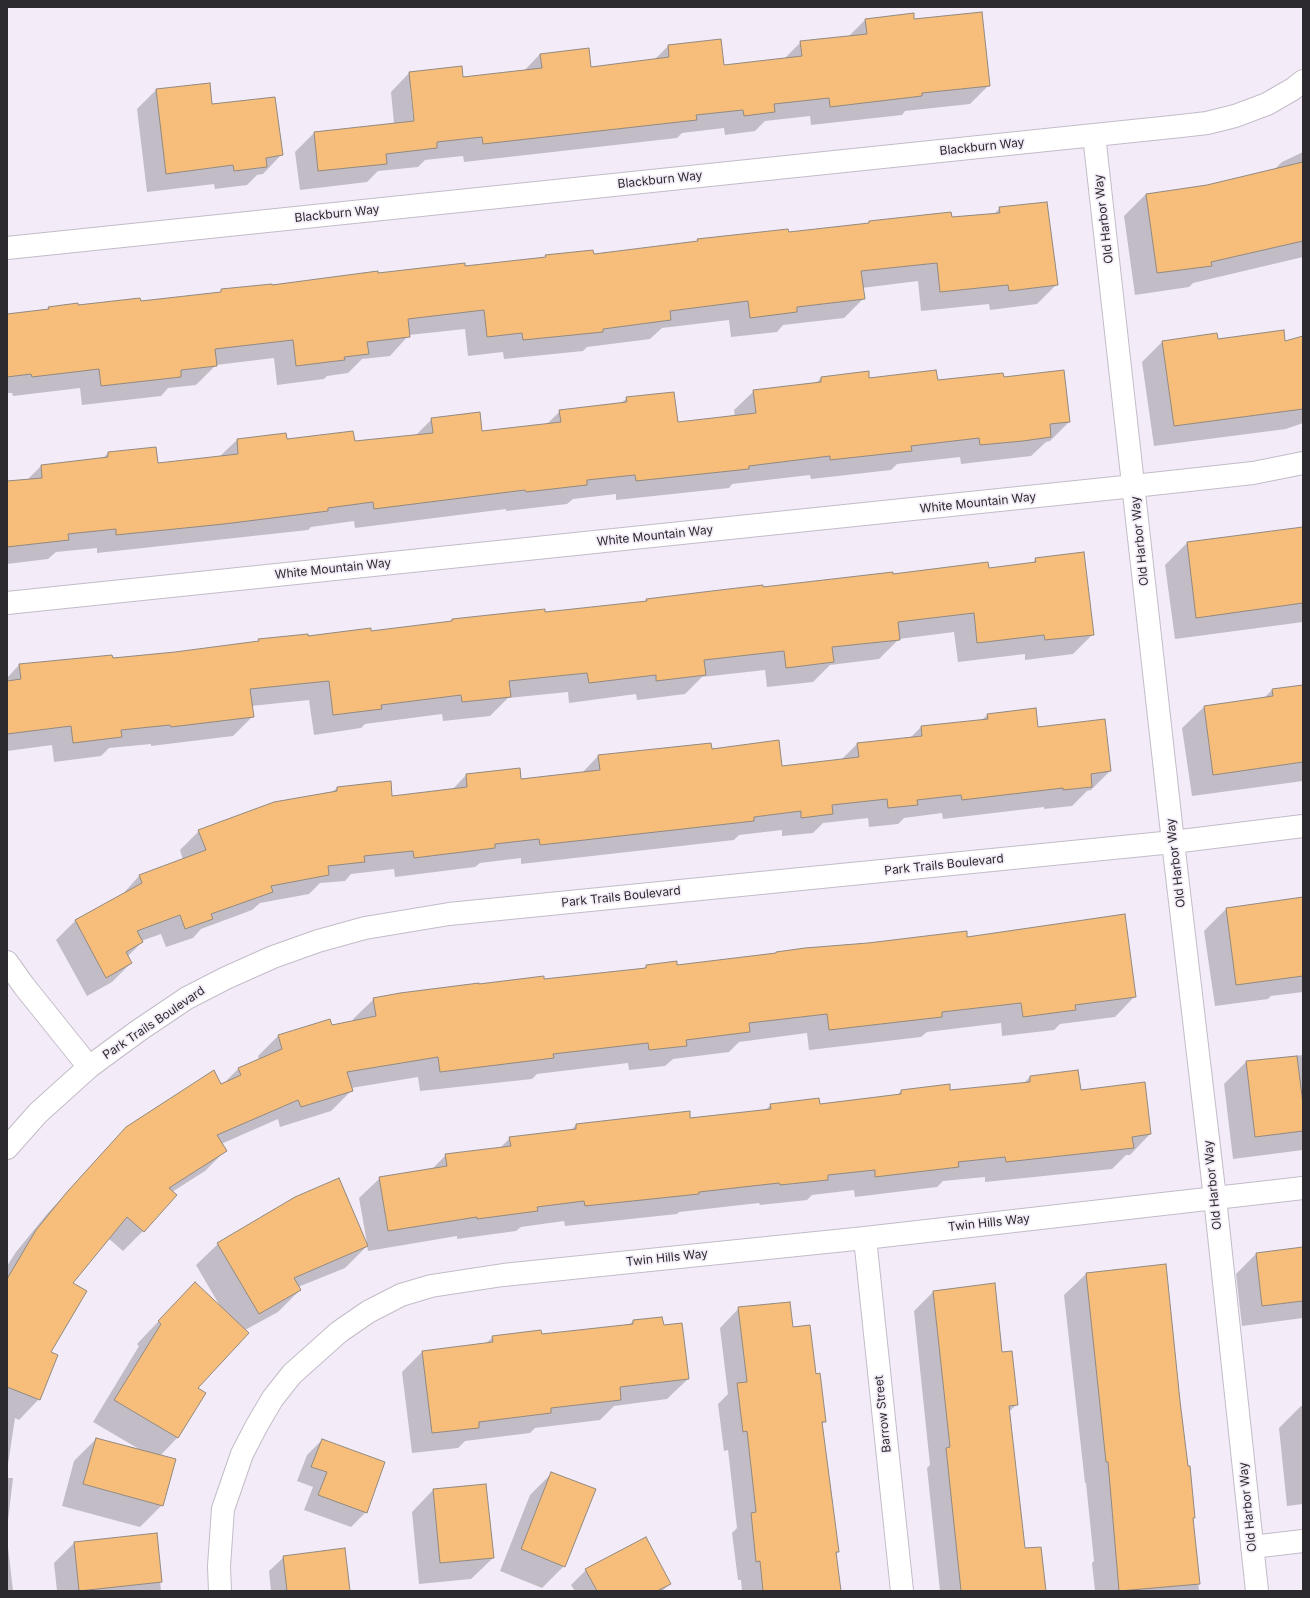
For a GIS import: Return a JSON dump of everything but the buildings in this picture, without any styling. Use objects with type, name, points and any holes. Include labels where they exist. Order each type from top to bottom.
[{"type":"street","name":"Blackburn Way","points":[[7,248],[1181,126],[1235,116],[1267,104],[1293,89],[1303,81]]},
{"type":"street","name":"Old Harbor Way","points":[[1094,135],[1173,842],[1215,1198],[1257,1591]]},
{"type":"street","name":"White Mountain Way","points":[[7,603],[1134,486],[1253,473],[1303,463]]},
{"type":"street","name":"Park Trails Boulevard","points":[[7,1148],[38,1113],[89,1067],[181,1002],[226,978],[296,949],[318,941],[365,928],[449,914],[1173,842],[1303,826]]},
{"type":"street","points":[[7,962],[24,986],[89,1067]]},
{"type":"street","name":"Twin Hills Way","points":[[220,1591],[219,1566],[224,1509],[242,1454],[257,1425],[274,1398],[292,1374],[339,1332],[368,1312],[401,1296],[431,1286],[503,1274],[865,1238],[1303,1188]]},
{"type":"street","name":"Barrow Street","points":[[865,1238],[902,1591]]},
{"type":"street","points":[[1252,1547],[1303,1541]]}]
